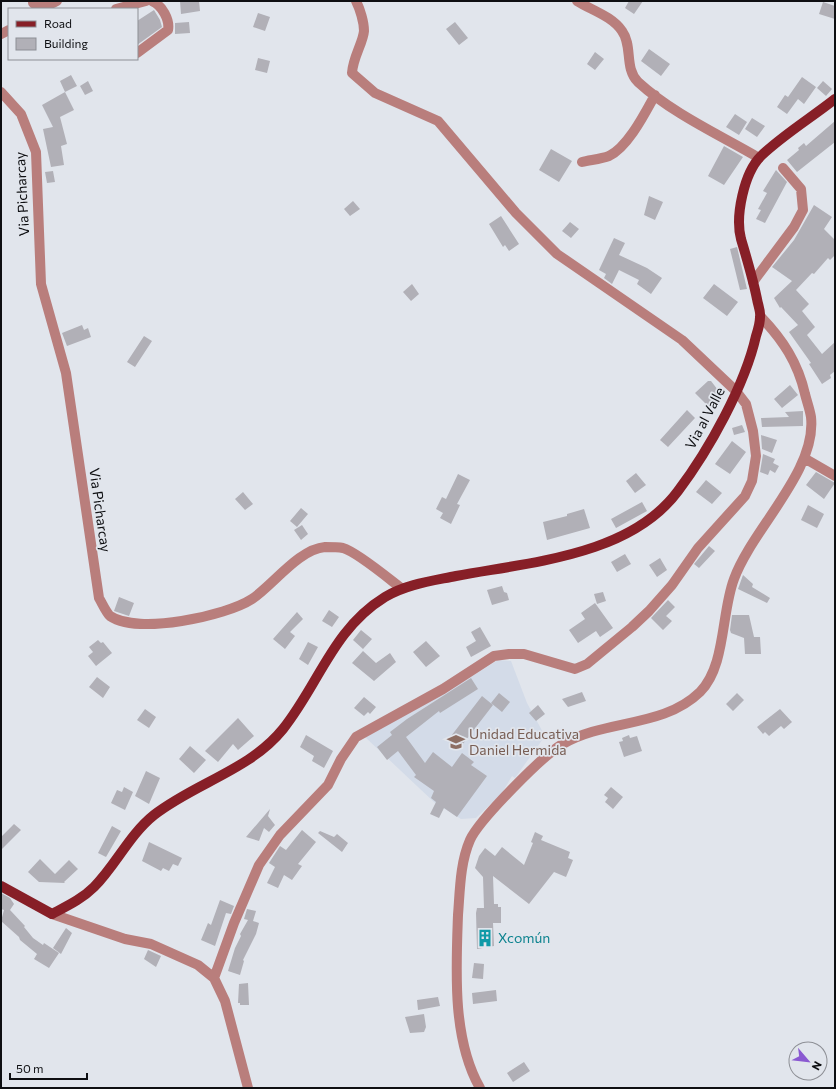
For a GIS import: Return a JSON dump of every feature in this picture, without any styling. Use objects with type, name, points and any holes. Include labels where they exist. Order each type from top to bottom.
[{"type":"main road","name":"Via al Valle","points":[[401,588],[463,575],[540,562],[583,551],[610,541],[649,520],[660,511],[682,486],[712,439],[751,357],[761,317],[740,234],[739,212],[745,186],[759,158],[835,99]]},
{"type":"main road","points":[[1,886],[52,914],[85,895],[95,886],[140,827],[154,815],[174,801],[239,766],[260,752],[282,730],[331,651],[352,623],[366,610],[401,588]]},
{"type":"street","points":[[33,1],[33,3],[37,6],[44,8],[57,1]]},
{"type":"street","points":[[120,8],[146,1]]},
{"type":"street","points":[[138,52],[168,30],[169,25],[164,12],[156,2],[152,1]]},
{"type":"street","points":[[214,978],[234,923],[260,865],[280,835],[328,785],[341,759],[356,737],[442,688],[494,656],[524,654],[575,669],[588,664],[632,628],[649,611],[672,585],[698,548],[745,496],[752,481],[756,456],[753,430],[746,404],[736,390],[682,340],[558,254],[516,212],[438,121],[375,93],[352,73],[353,61],[364,31],[360,7],[356,1]]},
{"type":"street","points":[[577,1],[617,25],[626,38],[630,66],[634,76],[655,95],[687,117],[759,158]]},
{"type":"street","name":"Via Picharcay","points":[[1,92],[22,114],[36,152],[41,284],[66,373],[98,598],[110,616],[128,622],[144,624],[171,622],[224,612],[252,600],[308,552],[324,547],[344,548],[371,565],[401,588]]},
{"type":"street","points":[[582,162],[608,156],[618,150],[636,128],[655,95]]},
{"type":"street","points":[[753,282],[794,227],[803,210],[801,189],[783,168]]},
{"type":"street","points":[[480,1088],[474,1076],[465,1049],[457,997],[456,963],[460,878],[470,840],[482,822],[542,760],[561,744],[583,734],[664,714],[682,706],[701,691],[710,678],[718,654],[729,593],[735,575],[766,521],[796,478],[811,436],[811,418],[802,382],[787,347],[761,317]]},
{"type":"street","points":[[804,458],[835,476]]},
{"type":"street","points":[[52,914],[125,939],[150,944],[198,965],[214,978],[225,1001],[248,1088]]},
{"type":"shaded area","name":"Unidad Educativa Daniel Hermida","points":[[498,660],[511,661],[527,703],[545,736],[515,778],[512,776],[502,793],[476,818],[461,819],[435,803],[365,737],[445,693]]},
{"type":"building","points":[[180,1],[199,1],[200,11],[181,14]]},
{"type":"building","points":[[629,1],[643,1],[634,14],[625,8]]},
{"type":"building","points":[[823,2],[835,6],[835,19],[819,14]]},
{"type":"building","points":[[154,10],[162,27],[138,44],[138,20]]},
{"type":"building","points":[[258,13],[270,17],[265,31],[253,27]]},
{"type":"building","points":[[189,22],[190,33],[175,34],[175,23]]},
{"type":"building","points":[[455,22],[468,38],[459,45],[446,29]]},
{"type":"building","points":[[649,49],[670,64],[661,76],[641,61]]},
{"type":"building","points":[[595,52],[604,59],[595,70],[587,64]]},
{"type":"building","points":[[258,58],[270,61],[267,73],[255,70]]},
{"type":"building","points":[[71,75],[77,86],[65,92],[60,81]]},
{"type":"building","points":[[802,77],[816,87],[804,104],[798,99],[787,114],[777,107],[785,95],[788,97]]},
{"type":"building","points":[[88,81],[93,91],[85,95],[80,86]]},
{"type":"building","points":[[823,81],[832,89],[826,96],[817,88]]},
{"type":"building","points":[[65,92],[74,110],[60,117],[67,144],[61,146],[64,165],[51,167],[43,129],[53,127],[42,105]]},
{"type":"building","points":[[735,114],[747,122],[739,135],[726,127]]},
{"type":"building","points":[[752,118],[765,126],[757,137],[745,129]]},
{"type":"building","points":[[835,121],[835,142],[797,172],[787,160],[799,150],[798,148],[804,143],[806,146]]},
{"type":"building","points":[[724,146],[743,157],[724,185],[708,176]]},
{"type":"building","points":[[551,149],[572,161],[559,182],[539,170]]},
{"type":"building","points":[[776,170],[787,182],[765,223],[756,219],[761,210],[758,209],[767,193],[763,191]]},
{"type":"building","points":[[53,171],[55,182],[47,183],[45,172]]},
{"type":"building","points":[[649,196],[663,202],[655,220],[644,215]]},
{"type":"building","points":[[353,201],[360,209],[350,216],[344,209]]},
{"type":"building","points":[[814,205],[832,217],[824,229],[835,240],[835,255],[830,260],[828,258],[814,274],[812,273],[796,290],[809,304],[802,311],[815,327],[807,335],[822,354],[835,342],[835,371],[830,375],[831,378],[822,384],[809,364],[811,363],[789,332],[798,325],[781,307],[780,308],[774,298],[792,281],[772,267],[794,240]]},
{"type":"building","points":[[501,216],[519,244],[509,251],[505,245],[503,247],[489,224]]},
{"type":"building","points":[[570,222],[579,229],[571,238],[562,231]]},
{"type":"building","points":[[614,238],[625,243],[619,255],[647,268],[662,278],[651,294],[637,284],[639,280],[619,270],[612,284],[604,278],[606,274],[599,270]]},
{"type":"building","points":[[737,247],[747,289],[740,290],[730,249]]},
{"type":"building","points":[[412,284],[419,294],[411,301],[403,292]]},
{"type":"building","points":[[714,284],[738,302],[727,316],[703,298]]},
{"type":"building","points":[[82,325],[84,330],[88,328],[91,337],[67,346],[62,333]]},
{"type":"building","points":[[144,336],[152,341],[135,367],[127,362]]},
{"type":"building","points":[[708,381],[711,381],[721,394],[708,406],[695,393]]},
{"type":"building","points":[[790,385],[798,395],[782,408],[774,399]]},
{"type":"building","points":[[687,410],[695,418],[668,447],[660,440]]},
{"type":"building","points":[[803,411],[803,426],[762,427],[761,418],[789,417],[785,412]]},
{"type":"building","points":[[742,425],[745,432],[734,435],[732,428]]},
{"type":"building","points":[[761,435],[777,440],[772,453],[762,449]]},
{"type":"building","points":[[732,441],[746,452],[730,474],[715,464]]},
{"type":"building","points":[[763,454],[775,459],[773,463],[779,466],[775,473],[770,470],[768,475],[760,472]]},
{"type":"building","points":[[816,472],[835,483],[824,499],[806,485]]},
{"type":"building","points":[[636,473],[646,485],[635,493],[626,481]]},
{"type":"building","points":[[458,474],[470,480],[457,504],[460,505],[451,524],[440,518],[443,513],[436,509],[442,497],[446,499]]},
{"type":"building","points":[[706,480],[722,493],[712,504],[696,492]]},
{"type":"building","points":[[243,492],[253,504],[245,510],[235,499]]},
{"type":"building","points":[[642,502],[647,511],[616,528],[611,519]]},
{"type":"building","points":[[808,505],[824,514],[817,528],[801,520]]},
{"type":"building","points":[[301,508],[308,514],[297,527],[290,521]]},
{"type":"building","points":[[584,509],[590,528],[547,540],[543,522],[567,516],[567,514]]},
{"type":"building","points":[[302,525],[308,534],[301,540],[294,530]]},
{"type":"building","points":[[709,546],[715,551],[699,568],[694,564]]},
{"type":"building","points":[[625,554],[631,564],[617,572],[611,562]]},
{"type":"building","points":[[660,558],[667,570],[657,577],[649,565]]},
{"type":"building","points":[[743,575],[753,584],[752,587],[770,598],[767,603],[738,589]]},
{"type":"building","points":[[502,586],[504,592],[507,593],[509,600],[492,605],[487,590]]},
{"type":"building","points":[[603,592],[606,601],[597,604],[594,594]]},
{"type":"building","points":[[119,597],[134,603],[129,616],[114,611]]},
{"type":"building","points":[[668,600],[675,607],[666,616],[672,621],[663,630],[651,618]]},
{"type":"building","points":[[595,603],[613,628],[600,637],[596,631],[578,643],[569,630],[585,619],[581,613]]},
{"type":"building","points":[[329,610],[339,617],[332,627],[322,621]]},
{"type":"building","points":[[297,612],[303,619],[290,632],[295,636],[285,649],[273,639]]},
{"type":"building","points":[[732,615],[749,615],[754,637],[760,637],[761,654],[745,654],[744,638],[731,633],[730,630]]},
{"type":"building","points":[[480,627],[491,646],[471,657],[466,647],[476,641],[471,632]]},
{"type":"building","points":[[361,630],[372,639],[363,649],[353,640]]},
{"type":"building","points":[[98,640],[101,643],[103,642],[112,653],[96,666],[88,656],[93,652],[89,647]]},
{"type":"building","points":[[426,641],[440,656],[426,667],[413,652]]},
{"type":"building","points":[[308,642],[318,647],[308,665],[299,659]]},
{"type":"building","points":[[363,651],[376,663],[390,653],[396,662],[374,681],[352,663]]},
{"type":"building","points":[[97,677],[110,687],[103,698],[89,687]]},
{"type":"building","points":[[471,678],[478,689],[440,713],[439,711],[406,737],[425,763],[433,752],[452,767],[462,753],[474,762],[471,765],[487,776],[457,817],[444,808],[439,818],[430,814],[436,802],[431,798],[434,791],[414,777],[416,775],[398,751],[387,760],[377,747],[392,735],[390,732],[407,719]]},
{"type":"building","points":[[582,692],[586,701],[568,707],[562,699]]},
{"type":"building","points":[[499,693],[510,702],[502,712],[491,703]]},
{"type":"building","points":[[737,693],[744,700],[733,711],[726,704]]},
{"type":"building","points":[[482,696],[493,705],[459,749],[448,740]]},
{"type":"building","points":[[364,697],[376,707],[370,714],[368,712],[364,716],[354,708]]},
{"type":"building","points":[[538,705],[545,714],[536,721],[529,713]]},
{"type":"building","points":[[145,709],[156,717],[149,728],[137,720]]},
{"type":"building","points":[[780,709],[792,722],[784,729],[781,726],[769,736],[765,732],[763,734],[757,727]]},
{"type":"building","points":[[238,718],[254,736],[238,750],[233,744],[218,762],[205,751]]},
{"type":"building","points":[[306,735],[333,751],[324,768],[312,761],[314,756],[300,747]]},
{"type":"building","points":[[629,735],[630,738],[637,736],[642,751],[624,757],[619,742],[623,741],[622,738]]},
{"type":"building","points":[[190,746],[206,760],[194,773],[179,759]]},
{"type":"building","points":[[146,771],[160,778],[149,804],[135,796]]},
{"type":"building","points":[[124,787],[133,792],[125,810],[111,803],[117,790],[122,792]]},
{"type":"building","points":[[611,787],[623,797],[613,809],[605,802],[608,798],[604,795]]},
{"type":"building","points":[[270,809],[268,816],[275,825],[269,832],[264,828],[259,841],[246,837]]},
{"type":"building","points":[[14,824],[21,830],[1,850],[1,837]]},
{"type":"building","points":[[112,826],[121,831],[106,857],[98,853]]},
{"type":"building","points":[[302,830],[316,842],[298,864],[302,866],[292,880],[284,875],[278,888],[267,883],[275,867],[269,863],[280,846],[286,850]]},
{"type":"building","points":[[320,831],[334,837],[337,834],[348,843],[342,852],[318,833]]},
{"type":"building","points":[[535,832],[543,836],[541,840],[570,852],[568,858],[573,860],[566,877],[554,872],[529,904],[493,876],[494,904],[498,904],[498,907],[501,907],[501,923],[493,923],[494,946],[477,949],[476,913],[477,908],[484,908],[483,877],[475,868],[479,856],[485,848],[495,856],[502,847],[524,865],[533,843],[531,842]]},
{"type":"building","points":[[149,842],[182,858],[178,866],[173,864],[169,871],[163,868],[161,871],[142,861]]},
{"type":"building","points":[[40,859],[55,874],[69,860],[78,869],[64,882],[65,883],[39,882],[28,872]]},
{"type":"building","points":[[1,893],[10,898],[14,904],[10,910],[25,926],[24,927],[33,938],[59,953],[49,968],[34,959],[37,954],[1,921],[4,910],[1,909]]},
{"type":"building","points":[[220,900],[234,906],[231,914],[226,913],[215,946],[201,940],[208,923],[211,925]]},
{"type":"building","points":[[247,909],[256,911],[253,921],[259,923],[256,934],[243,960],[240,975],[228,971],[235,948],[241,936],[240,934],[248,920],[244,919]]},
{"type":"building","points":[[66,928],[72,933],[61,954],[53,948]]},
{"type":"building","points":[[148,950],[161,956],[156,967],[144,959]]},
{"type":"building","points":[[474,963],[484,964],[483,979],[472,978]]},
{"type":"building","points":[[248,983],[249,1005],[240,1005],[240,1003],[238,1003],[239,984]]},
{"type":"building","points":[[496,990],[497,1001],[473,1004],[472,993]]},
{"type":"building","points":[[438,997],[440,1006],[418,1010],[417,1000]]},
{"type":"building","points":[[424,1014],[426,1027],[424,1032],[410,1033],[405,1017]]},
{"type":"building","points":[[524,1062],[530,1071],[513,1082],[507,1073]]},
{"type":"place","name":"Unidad Educativa Daniel Hermida","points":[[456,742]]},
{"type":"place","name":"Xcomún","points":[[485,938]]}]
